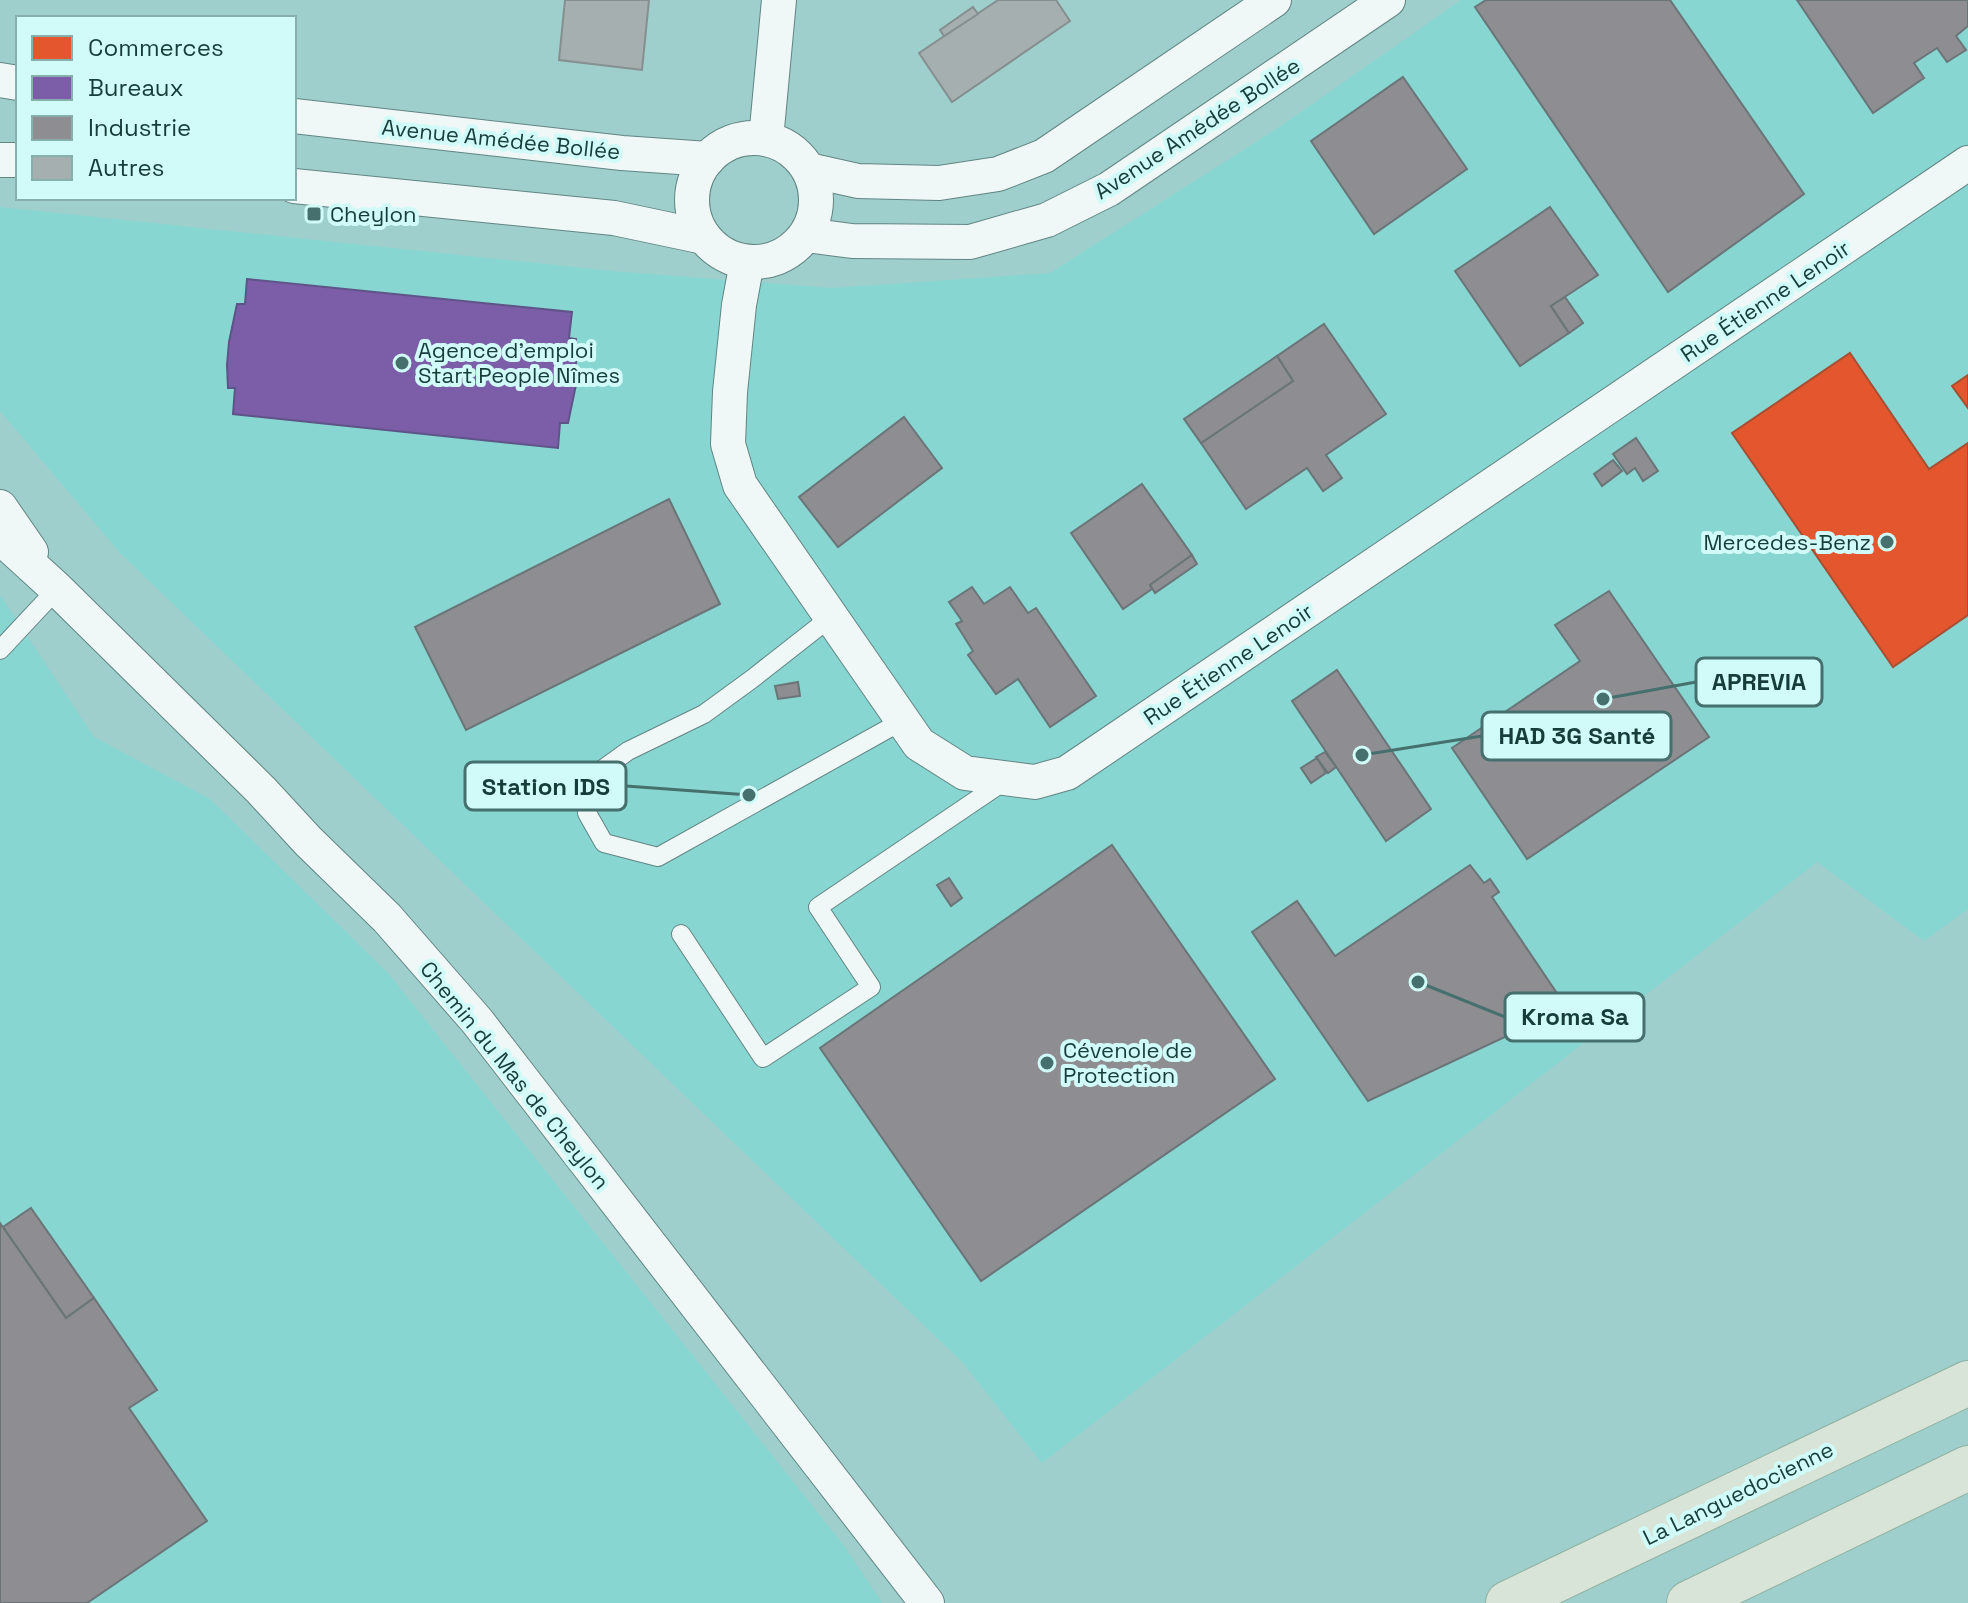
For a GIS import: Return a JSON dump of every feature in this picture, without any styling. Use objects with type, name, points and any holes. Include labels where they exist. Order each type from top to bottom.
[{"type":"highway","name":"La Languedocienne","points":[[1508,1603],[1968,1383]]},
{"type":"highway","points":[[1689,1603],[1968,1468]]},
{"type":"street","points":[[766,139],[779,0]]},
{"type":"street","points":[[809,170],[858,181],[939,183],[998,174],[1044,156],[1274,0]]},
{"type":"street","name":"Avenue Amédée Bollée","points":[[806,235],[852,241],[970,242],[1047,220],[1109,189],[1388,0]]},
{"type":"street","name":"Avenue Amédée Bollée","points":[[296,116],[622,153],[708,159]]},
{"type":"street","points":[[745,139],[766,139],[798,156],[809,170],[815,186],[814,219],[806,235],[780,257],[764,262],[747,262],[723,254],[704,237],[694,218],[692,197],[696,177],[708,159],[725,146],[745,139]]},
{"type":"street","name":"Rue Étienne Lenoir","points":[[747,262],[739,305],[728,444],[740,485],[919,744],[965,773],[1035,782],[1067,773],[1968,163]]},
{"type":"street","points":[[296,186],[614,218],[704,237]]},
{"type":"street","name":"Chemin du Mas de Cheylon","points":[[0,507],[57,589]]},
{"type":"street","name":"Chemin du Mas de Cheylon","points":[[0,537],[261,790],[387,918],[477,1021],[927,1603]]},
{"type":"lane","points":[[0,650],[57,589]]},
{"type":"lane","points":[[831,617],[704,714],[628,751],[596,774],[587,813],[604,843],[658,857],[902,721]]},
{"type":"lane","points":[[681,934],[763,1058],[871,987],[818,907],[1009,779]]},
{"type":"shaded area","points":[[1461,0],[1968,0],[1968,909],[1924,941],[1817,862],[1042,1463],[962,1362],[120,553],[0,411],[0,207],[613,271],[832,288],[1050,273],[1278,128]]},
{"type":"shaded area","points":[[0,595],[94,737],[210,799],[388,973],[842,1543],[882,1603],[0,1603]]},
{"type":"building: Commerces","name":"Mercedes-Benz","points":[[1850,353],[1929,469],[1968,443],[1968,615],[1893,667],[1732,433]]},
{"type":"building: Commerces","points":[[1968,375],[1968,408],[1952,386]]},
{"type":"building: Bureaux","name":"Agence d’emploi Start People Nîmes","points":[[247,279],[572,312],[569,338],[576,339],[576,385],[568,423],[560,423],[558,448],[233,414],[235,388],[228,388],[229,342],[237,304],[245,304]]},
{"type":"building: Industrie","points":[[1486,0],[1670,0],[1804,194],[1668,292],[1475,7]]},
{"type":"building: Industrie","points":[[1797,0],[1968,0],[1968,26],[1956,36],[1966,50],[1947,62],[1937,48],[1914,63],[1924,78],[1873,113]]},
{"type":"building: Industrie","points":[[1403,77],[1467,169],[1374,234],[1311,141]]},
{"type":"building: Industrie","points":[[1550,207],[1598,275],[1551,306],[1569,333],[1520,366],[1455,271]]},
{"type":"building: Industrie","points":[[1565,297],[1583,323],[1569,333],[1551,306]]},
{"type":"building: Industrie","points":[[1324,324],[1386,414],[1326,455],[1342,478],[1323,491],[1307,468],[1246,509],[1201,443],[1293,381],[1277,356]]},
{"type":"building: Industrie","points":[[1277,356],[1293,381],[1201,443],[1184,419]]},
{"type":"building: Industrie","points":[[904,417],[942,468],[838,547],[799,497]]},
{"type":"building: Industrie","points":[[1636,438],[1658,471],[1643,481],[1635,468],[1627,474],[1613,454]]},
{"type":"building: Industrie","points":[[1613,460],[1622,471],[1602,486],[1594,474]]},
{"type":"building: Industrie","points":[[1142,484],[1192,555],[1123,609],[1071,533]]},
{"type":"building: Industrie","points":[[669,499],[720,604],[466,730],[415,627]]},
{"type":"building: Industrie","points":[[1192,555],[1197,564],[1155,593],[1150,585]]},
{"type":"building: Industrie","points":[[972,587],[984,604],[1010,587],[1028,613],[1036,608],[1096,696],[1050,727],[1018,679],[996,694],[968,655],[973,651],[956,624],[962,621],[949,602]]},
{"type":"building: Industrie","points":[[1609,591],[1709,737],[1527,859],[1452,748],[1580,661],[1555,625]]},
{"type":"building: Industrie","points":[[1337,670],[1431,809],[1386,841],[1292,701]]},
{"type":"building: Industrie","points":[[798,682],[800,696],[778,699],[775,686]]},
{"type":"building: Industrie","points":[[1325,752],[1336,767],[1328,773],[1316,757]]},
{"type":"building: Industrie","points":[[1317,758],[1326,773],[1311,783],[1301,768]]},
{"type":"building: Industrie","name":"Cévenole de Protection","points":[[1112,845],[1275,1079],[981,1281],[820,1048]]},
{"type":"building: Industrie","points":[[1470,865],[1484,883],[1490,879],[1499,892],[1492,897],[1567,1008],[1368,1101],[1252,932],[1297,901],[1335,956]]},
{"type":"building: Industrie","points":[[949,878],[962,898],[951,906],[937,885]]},
{"type":"building: Industrie","points":[[31,1208],[94,1298],[66,1318],[3,1227]]},
{"type":"building: Industrie","points":[[0,1223],[66,1318],[94,1298],[157,1390],[129,1408],[207,1521],[87,1603],[0,1603]]},
{"type":"building: Autres","points":[[565,0],[649,0],[642,70],[559,60]]},
{"type":"building: Autres","points":[[998,0],[1056,0],[1070,21],[952,102],[919,53]]},
{"type":"building: Autres","points":[[973,7],[978,14],[944,36],[940,30]]},
{"type":"place","name":"Cheylon","points":[[314,214]]},
{"type":"place","name":"Agence d’emploi Start People Nîmes","points":[[402,363]]},
{"type":"place","name":"Mercedes-Benz","points":[[1887,542]]},
{"type":"place","name":"APREVIA","points":[[1603,699]]},
{"type":"place","name":"HAD 3G Santé","points":[[1362,755]]},
{"type":"place","name":"Station IDS","points":[[749,795]]},
{"type":"place","name":"Kroma Sa","points":[[1418,982]]},
{"type":"place","name":"Cévenole de Protection","points":[[1047,1063]]}]
